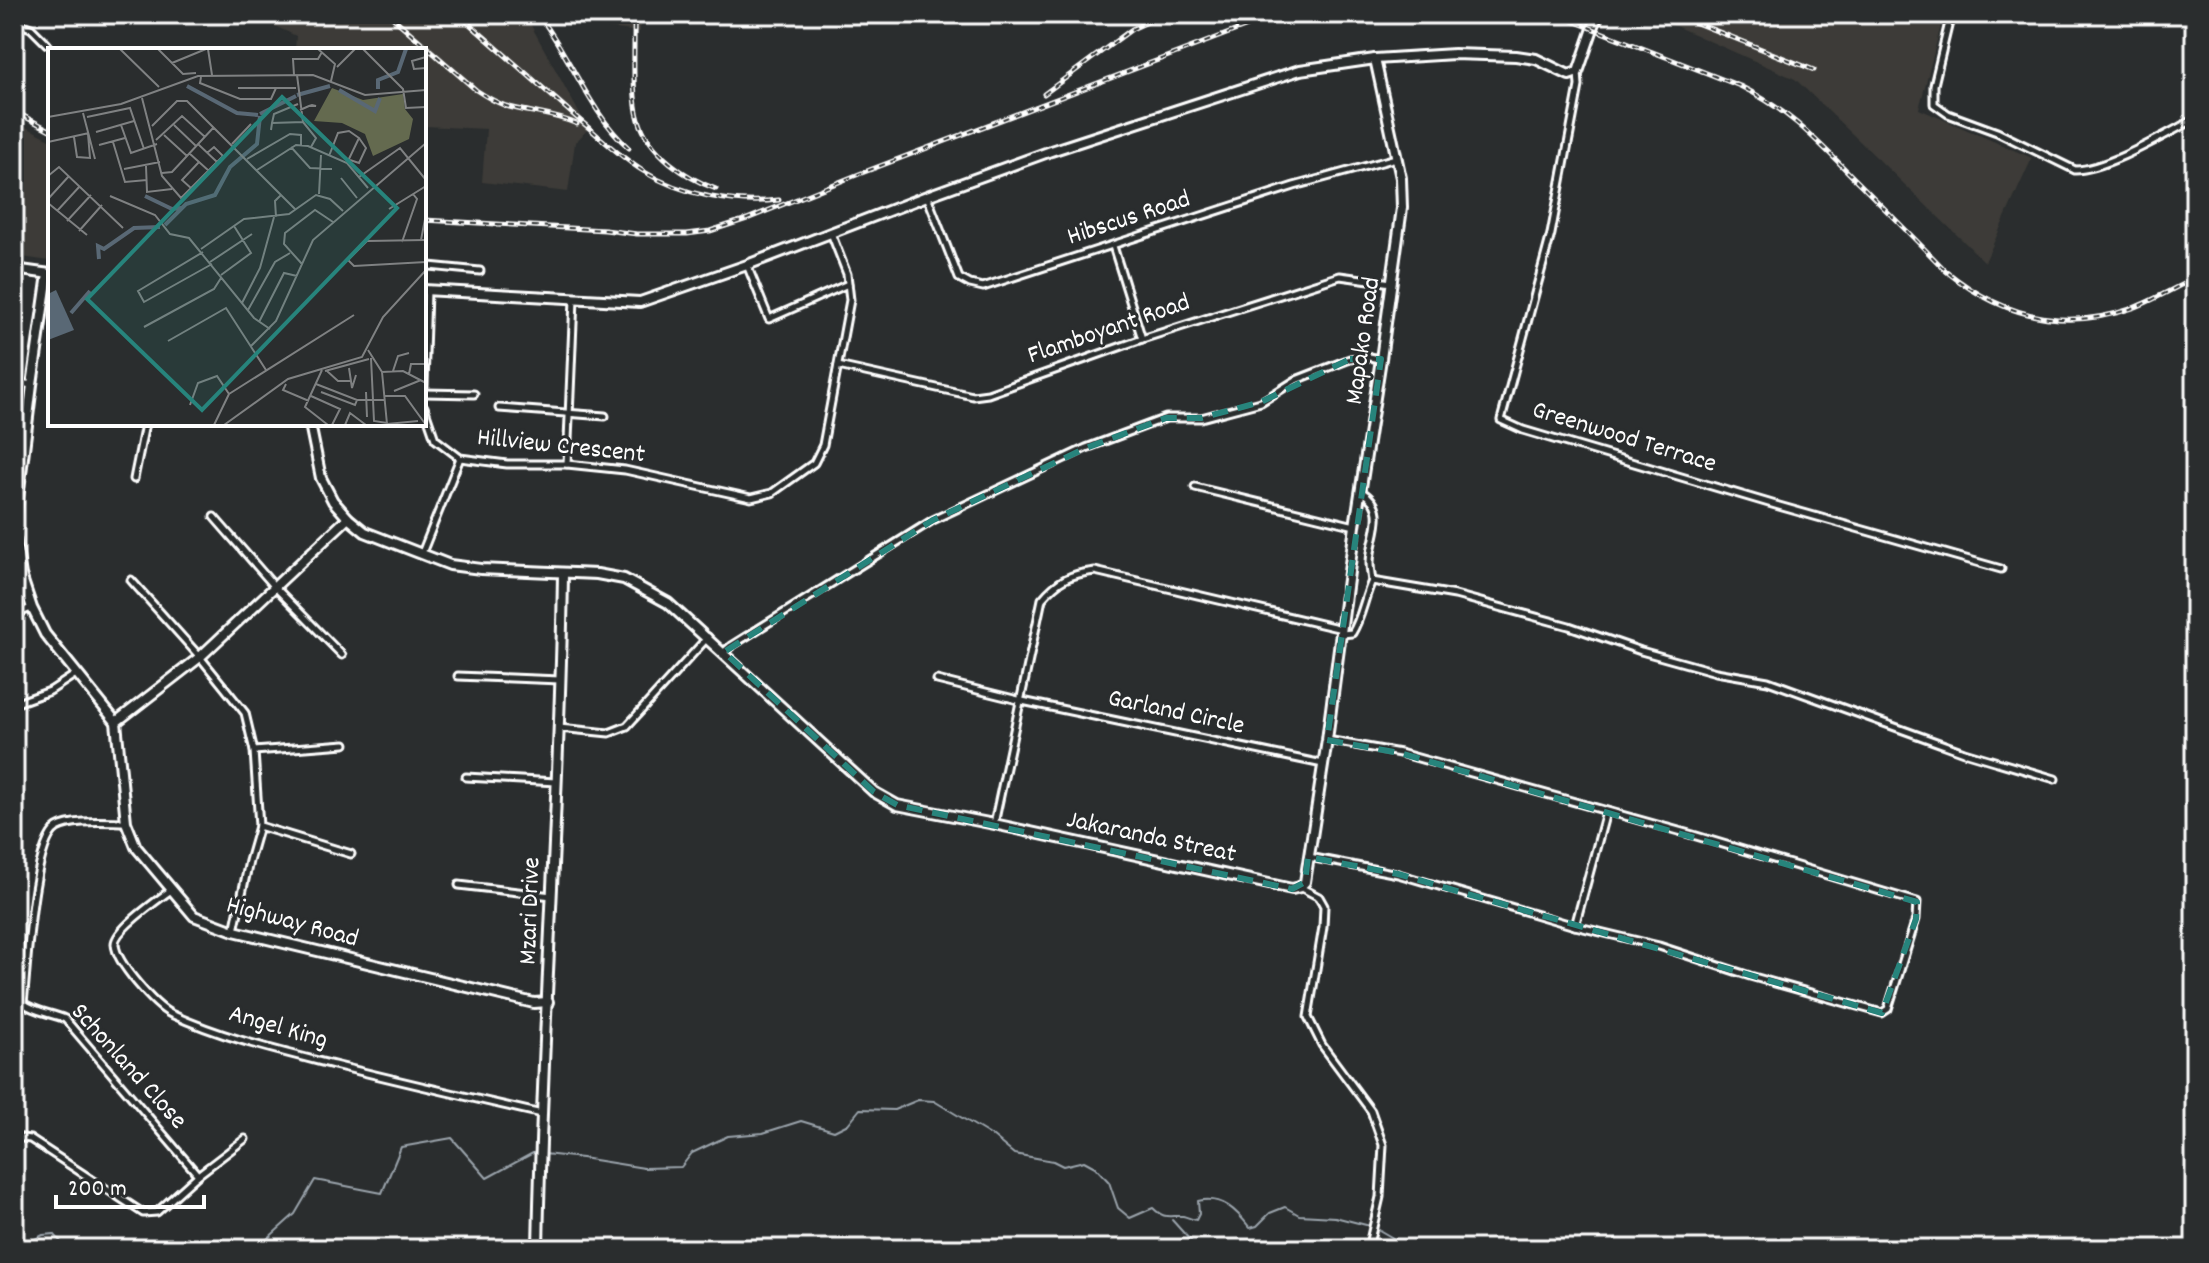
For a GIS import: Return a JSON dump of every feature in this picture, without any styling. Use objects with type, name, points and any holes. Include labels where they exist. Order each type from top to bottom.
[{"type":"street","name":"Greenwood Terrace","points":[[1598,14],[1578,72],[1579,86],[1551,234],[1501,420],[1553,439],[2001,569]]},
{"type":"street","points":[[1951,14],[1934,85],[1934,104],[1948,114],[1997,132],[2075,170],[2084,170],[2124,156],[2195,119]]},
{"type":"street","points":[[14,22],[31,28],[47,44]]},
{"type":"street","points":[[426,290],[640,302],[1051,151],[1300,70],[1375,59],[1454,54],[1516,56],[1536,59],[1569,75],[1578,72]]},
{"type":"street","name":"Mapako Road","points":[[1300,887],[1305,882],[1327,740],[1402,208],[1401,178],[1375,59]]},
{"type":"street","name":"Hibscus Road","points":[[927,196],[959,278],[983,287],[1294,186],[1396,158]]},
{"type":"street","name":"Hillview Crescent","points":[[426,413],[435,439],[460,458],[507,464],[567,464],[625,470],[751,498],[772,493],[814,463],[823,445],[850,300],[847,274],[831,232]]},
{"type":"street","points":[[1113,246],[1142,339]]},
{"type":"street","points":[[747,265],[769,319],[848,284]]},
{"type":"street","points":[[429,266],[480,271]]},
{"type":"street","points":[[14,269],[48,274]]},
{"type":"street","name":"Flamboyant Road","points":[[838,366],[973,396],[988,394],[1142,339],[1340,276],[1392,283]]},
{"type":"street","points":[[48,281],[14,530],[21,575],[45,634],[116,722],[200,657],[348,518]]},
{"type":"street","points":[[567,464],[574,299]]},
{"type":"street","points":[[724,652],[933,520],[1086,448],[1166,418],[1201,418],[1261,402],[1296,380],[1350,359],[1381,359]]},
{"type":"street","points":[[14,382],[32,385]]},
{"type":"street","points":[[426,393],[474,394]]},
{"type":"street","points":[[499,408],[605,416]]},
{"type":"street","points":[[134,479],[145,426]]},
{"type":"street","points":[[310,426],[321,478],[333,501],[365,532],[450,565],[563,574]]},
{"type":"street","points":[[422,555],[460,458]]},
{"type":"street","points":[[1195,487],[1355,526]]},
{"type":"street","points":[[994,824],[1042,599],[1055,584],[1076,573],[1095,571],[1352,633],[1372,581],[1370,563],[1378,514],[1377,506],[1362,492]]},
{"type":"street","points":[[214,517],[275,587],[342,655]]},
{"type":"street","name":"Jakaranda Streat","points":[[563,574],[597,574],[624,579],[668,603],[874,792],[897,805],[1292,889],[1300,887]]},
{"type":"street","name":"Mzari Drive","points":[[538,1249],[563,574]]},
{"type":"street","points":[[131,580],[245,713],[254,751],[259,826],[234,931]]},
{"type":"street","points":[[1372,581],[1455,595],[1569,626],[1701,668],[1768,681],[1964,752],[2055,779]]},
{"type":"street","points":[[14,615],[32,608]]},
{"type":"street","points":[[558,728],[609,733],[627,726],[708,637]]},
{"type":"street","points":[[14,704],[50,691],[76,674]]},
{"type":"street","points":[[458,676],[560,680]]},
{"type":"street","name":"Garland Circle","points":[[937,680],[1022,701],[1323,764]]},
{"type":"street","name":"Highway Road","points":[[116,722],[126,822],[136,847],[194,916],[234,931],[534,1003],[548,1002]]},
{"type":"street","points":[[1308,857],[1398,874],[1575,926],[1659,946],[1750,976],[1882,1013],[1888,1009],[1916,919],[1917,902],[1400,753],[1327,740]]},
{"type":"street","points":[[254,751],[345,744]]},
{"type":"street","points":[[466,777],[556,782]]},
{"type":"street","points":[[1575,926],[1606,812]]},
{"type":"street","points":[[14,1015],[23,1003],[37,874],[46,841],[54,829],[66,823],[126,822]]},
{"type":"street","points":[[259,826],[351,854]]},
{"type":"street","points":[[459,885],[552,896]]},
{"type":"street","points":[[1300,887],[1319,897],[1324,906],[1308,1017],[1322,1045],[1371,1111],[1383,1145],[1380,1197],[1368,1249]]},
{"type":"street","name":"Angel King","points":[[171,890],[129,923],[115,943],[122,963],[154,1001],[169,1013],[254,1045],[542,1114]]},
{"type":"street","name":"Schonland Close","points":[[23,1003],[31,1009],[65,1019],[198,1175]]},
{"type":"street","points":[[14,1137],[30,1139],[143,1213],[157,1212],[245,1139]]},
{"type":"highlighted area","points":[[1350,359],[1381,359],[1327,740],[1400,753],[1917,902],[1916,919],[1882,1013],[1398,874],[1308,857],[1305,882],[1292,889],[897,805],[874,792],[724,652],[933,520],[1086,448],[1166,418],[1201,418],[1261,402]]},
{"type":"shaded area","points":[[249,14],[640,14],[640,32],[527,18],[588,129],[575,143],[568,192],[482,182],[486,129],[426,126],[426,48],[295,48],[296,36]]},
{"type":"shaded area","points":[[1648,14],[1944,14],[1919,109],[2032,158],[1985,262],[1795,79]]},
{"type":"shaded area","points":[[14,121],[48,138],[48,261],[14,256]]},
{"type":"waterway","points":[[544,1154],[644,1168],[681,1167],[692,1153],[728,1136],[763,1133],[801,1121],[834,1131],[848,1124],[860,1109],[894,1110],[918,1100],[934,1101],[992,1136],[1014,1154],[1053,1161],[1063,1166],[1084,1161],[1095,1167],[1109,1182],[1118,1208],[1130,1218],[1153,1208],[1164,1216],[1196,1220],[1198,1201],[1214,1200],[1228,1206],[1250,1228],[1257,1226],[1270,1213],[1285,1207],[1299,1215],[1335,1217],[1370,1226]]},
{"type":"waterway","points":[[256,1249],[295,1214],[315,1180],[382,1193],[401,1147],[452,1138],[487,1178],[537,1153]]},
{"type":"waterway","points":[[1172,1220],[1198,1249]]},
{"type":"waterway","points":[[1379,1230],[1412,1249]]},
{"type":"waterway","points":[[14,1235],[29,1242],[43,1235],[54,1234],[67,1249]]},
{"type":"railway","points":[[538,14],[591,101],[629,148]]},
{"type":"railway","points":[[634,14],[635,97],[644,132],[670,163],[716,189]]},
{"type":"railway","points":[[1044,94],[1132,29],[1165,14]]},
{"type":"railway","points":[[426,220],[637,234],[710,231],[1279,14]]},
{"type":"railway","points":[[1555,14],[1740,86],[1774,106],[1817,141],[1946,271],[1989,299],[2011,309],[2058,319],[2107,315],[2141,305],[2195,278]]},
{"type":"railway","points":[[1674,14],[1814,70]]},
{"type":"railway","points":[[391,16],[487,97],[506,106],[577,124]]},
{"type":"railway","points":[[465,20],[643,171],[674,186],[709,196],[745,201],[779,200]]},
{"type":"railway","points":[[14,111],[48,129]]}]
